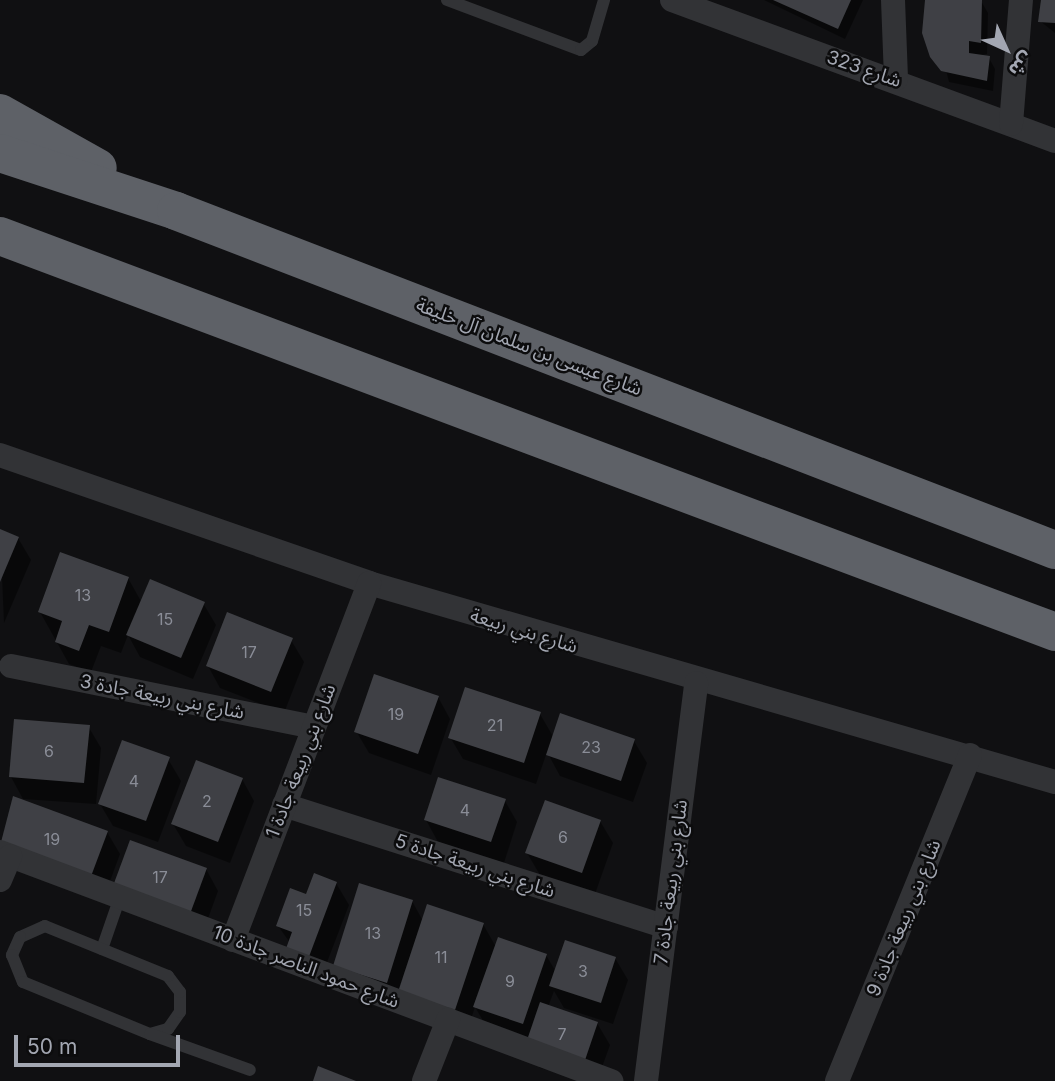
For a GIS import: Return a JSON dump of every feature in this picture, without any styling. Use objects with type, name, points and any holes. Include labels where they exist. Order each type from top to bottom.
[{"type":"highway","points":[[0,113],[176,211]]},
{"type":"highway","name":"شارع عيسى بن سلمان آل خليفة","points":[[0,153],[176,211],[1055,550]]},
{"type":"highway","points":[[0,236],[1055,632]]},
{"type":"street","name":"شارع 323","points":[[672,0],[896,79],[1055,141]]},
{"type":"street","points":[[893,0],[896,79]]},
{"type":"street","points":[[1010,124],[1021,0]]},
{"type":"street","name":"شارع بني ربيعة","points":[[0,455],[369,583],[696,683],[970,755],[1055,782]]},
{"type":"street","name":"شارع بني ربيعة جادة 1","points":[[233,940],[369,583]]},
{"type":"street","name":"شارع بني ربيعة جادة 3","points":[[4,664],[314,727]]},
{"type":"street","name":"شارع بني ربيعة جادة 7","points":[[646,1081],[696,683]]},
{"type":"street","name":"شارع بني ربيعة جادة 9","points":[[838,1081],[970,755]]},
{"type":"street","name":"شارع بني ربيعة جادة 5","points":[[284,805],[666,927]]},
{"type":"street","points":[[0,880],[5,854]]},
{"type":"street","name":"شارع حمود الناصر جادة 10","points":[[5,854],[611,1081]]},
{"type":"street","points":[[424,1081],[448,1020]]},
{"type":"lane","points":[[447,0],[581,50],[592,41],[604,0]]},
{"type":"lane","points":[[102,949],[120,897]]},
{"type":"lane","points":[[150,1034],[176,1022],[182,1002],[176,983],[102,949],[36,927],[14,946],[13,965],[23,982],[150,1034],[250,1070]]},
{"type":"building","points":[[773,0],[851,0],[838,29]]},
{"type":"building","points":[[925,0],[982,0],[981,43],[969,41],[969,53],[990,56],[987,81],[941,71],[930,57],[922,33]]},
{"type":"building","points":[[1041,0],[1055,0],[1055,23],[1038,22]]},
{"type":"building","points":[[0,529],[19,537],[0,582]]},
{"type":"building","points":[[60,552],[129,577],[109,632],[89,625],[79,651],[55,642],[62,621],[38,612]]},
{"type":"building","points":[[150,579],[205,602],[181,658],[126,635]]},
{"type":"building","points":[[227,612],[293,638],[271,692],[206,666]]},
{"type":"building","points":[[374,674],[439,696],[418,754],[354,732]]},
{"type":"building","points":[[465,687],[541,712],[524,763],[448,738]]},
{"type":"building","points":[[560,713],[635,739],[621,781],[546,755]]},
{"type":"building","points":[[14,719],[90,725],[84,783],[9,777]]},
{"type":"building","points":[[122,740],[170,757],[146,821],[98,804]]},
{"type":"building","points":[[196,760],[243,778],[218,842],[171,824]]},
{"type":"building","points":[[438,777],[506,799],[491,842],[424,820]]},
{"type":"building","points":[[13,796],[108,831],[90,879],[0,846]]},
{"type":"building","points":[[545,800],[601,820],[582,873],[525,853]]},
{"type":"building","points":[[130,840],[207,868],[190,914],[113,886]]},
{"type":"building","points":[[314,873],[337,882],[307,962],[284,954],[292,932],[276,926],[290,888],[306,894]]},
{"type":"building","points":[[359,883],[413,900],[387,983],[333,966]]},
{"type":"building","points":[[427,904],[484,923],[455,1010],[398,992]]},
{"type":"building","points":[[498,937],[547,954],[523,1024],[473,1007]]},
{"type":"building","points":[[565,940],[616,957],[601,1003],[549,986]]},
{"type":"building","points":[[540,1002],[598,1022],[583,1066],[525,1046]]},
{"type":"building","points":[[318,1066],[356,1081],[313,1081]]}]
